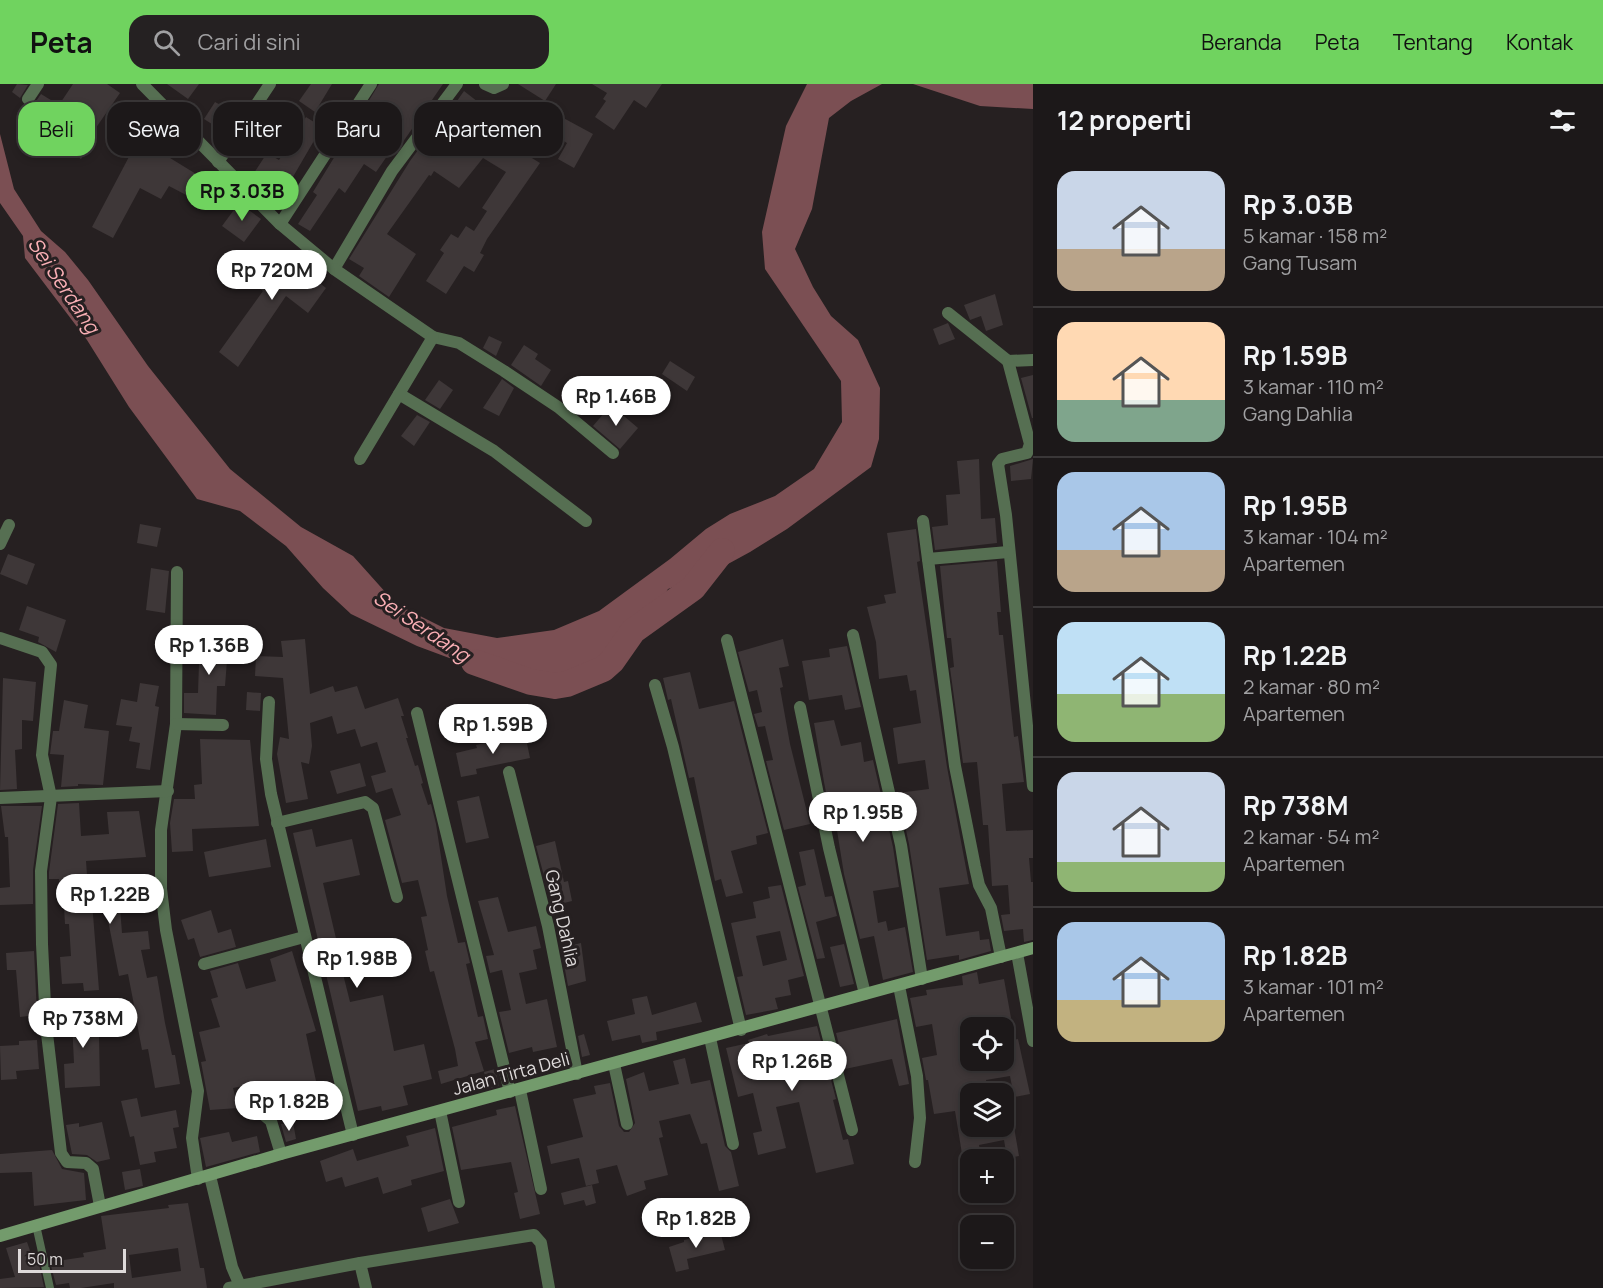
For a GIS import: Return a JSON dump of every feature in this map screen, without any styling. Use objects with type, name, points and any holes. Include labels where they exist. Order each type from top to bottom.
[{"type":"street","points":[[28,99],[38,84]]},
{"type":"street","points":[[142,84],[280,224],[334,269],[433,337],[459,343],[504,371],[558,408],[613,453]]},
{"type":"street","points":[[218,162],[270,84]]},
{"type":"street","points":[[280,224],[371,84]]},
{"type":"street","points":[[334,269],[392,171],[457,84]]},
{"type":"street","points":[[485,84],[494,88],[503,84]]},
{"type":"street","points":[[948,313],[1008,361],[1030,444],[1028,453],[1002,459],[998,464],[1033,786]]},
{"type":"street","points":[[360,459],[433,337]]},
{"type":"street","points":[[1008,361],[1033,360]]},
{"type":"street","points":[[399,394],[494,451],[586,521]]},
{"type":"street","points":[[923,521],[955,766],[979,885],[991,908],[1001,957]]},
{"type":"street","points":[[0,544],[9,525]]},
{"type":"street","points":[[928,559],[1008,552]]},
{"type":"street","points":[[177,572],[176,724],[161,830],[161,889],[166,930],[198,1091],[192,1138],[237,1287],[360,1263],[534,1236],[541,1243],[549,1288]]},
{"type":"street","points":[[853,635],[901,845],[922,979]]},
{"type":"street","points":[[0,638],[42,652],[51,665],[42,755],[51,797],[42,871],[42,944],[48,1051],[61,1153],[67,1162],[86,1163],[93,1169],[100,1206]]},
{"type":"street","points":[[727,640],[819,1008],[852,1130]]},
{"type":"street","points":[[655,685],[674,747],[741,1030]]},
{"type":"street","points":[[269,702],[266,759],[277,823],[353,1136]]},
{"type":"street","points":[[800,707],[829,848],[865,994]]},
{"type":"street","points":[[417,713],[541,1189]]},
{"type":"street","points":[[176,724],[223,725]]},
{"type":"street","name":"Gang Dahlia","points":[[509,772],[548,926],[577,1074]]},
{"type":"street","points":[[0,798],[168,791]]},
{"type":"street","points":[[277,823],[364,802],[369,804],[373,808],[397,897]]},
{"type":"street","points":[[204,964],[304,936]]},
{"type":"street","name":"Jalan Tirta Deli","points":[[0,1236],[281,1154],[741,1030],[1033,948]]},
{"type":"street","points":[[1017,953],[1033,1041]]},
{"type":"street","points":[[899,986],[917,1076],[920,1118],[915,1162]]},
{"type":"street","points":[[710,1038],[734,1144]]},
{"type":"street","points":[[614,1064],[627,1124]]},
{"type":"street","points":[[252,1105],[271,1121],[281,1154]]},
{"type":"street","points":[[440,1111],[459,1202]]},
{"type":"street","points":[[360,1263],[366,1288]]},
{"type":"lane","points":[[36,1225],[50,1288]]},
{"type":"water","points":[[807,84],[882,84],[851,101],[829,118],[812,209],[795,249],[813,287],[831,316],[858,340],[880,388],[879,439],[871,467],[787,529],[750,552],[706,576],[668,589],[639,638],[594,665],[544,677],[487,672],[417,646],[351,614],[323,588],[286,546],[240,511],[197,499],[129,407],[87,340],[25,258],[23,236],[0,203],[0,134],[14,189],[41,231],[65,252],[88,280],[148,366],[230,469],[301,527],[353,556],[396,604],[444,628],[497,638],[554,630],[599,611],[670,559],[706,529],[730,514],[775,496],[814,469],[842,422],[841,381],[765,269],[762,232],[786,126]]},
{"type":"water","points":[[913,84],[1033,84],[1033,109],[980,106]]},
{"type":"building","points":[[17,84],[28,85],[20,98],[12,92]]},
{"type":"building","points":[[73,84],[107,84],[120,93],[114,102],[107,102],[107,112],[95,129],[95,102],[61,102]]},
{"type":"building","points":[[167,84],[199,84],[188,99]]},
{"type":"building","points":[[311,84],[332,84],[321,102],[315,102],[315,112],[299,101]]},
{"type":"building","points":[[379,84],[443,84],[431,102],[414,102],[414,126],[402,143],[402,102],[368,102]]},
{"type":"building","points":[[518,84],[556,84],[545,101]]},
{"type":"building","points":[[592,84],[662,84],[646,108],[634,100],[614,130],[595,117],[606,101],[603,99],[607,93]]},
{"type":"building","points":[[464,91],[478,102],[456,102]]},
{"type":"building","points":[[41,94],[54,102],[35,102]]},
{"type":"building","points":[[213,105],[213,125],[204,119]]},
{"type":"building","points":[[306,117],[315,123],[315,139],[283,194],[252,176],[265,156],[272,156],[279,160],[282,156],[303,156],[303,122]]},
{"type":"building","points":[[563,118],[593,134],[574,168],[558,159],[563,156],[567,143],[563,141]]},
{"type":"building","points":[[129,156],[167,156],[201,177],[190,197],[169,186],[161,199],[140,188],[113,238],[92,227]]},
{"type":"building","points":[[335,156],[387,156],[376,172],[364,164],[345,193],[339,188],[310,231],[298,224],[317,195],[313,192]]},
{"type":"building","points":[[414,156],[529,156],[540,163],[487,239],[480,253],[484,255],[474,272],[464,266],[446,294],[426,281],[444,253],[440,250],[451,234],[458,238],[466,226],[474,231],[487,211],[482,208],[506,172],[483,158],[459,188],[434,171],[431,176],[429,175],[387,234],[416,254],[389,297],[359,276],[364,268],[349,259]]},
{"type":"building","points":[[239,203],[261,219],[244,242],[222,226]]},
{"type":"building","points":[[266,252],[282,264],[290,253],[306,264],[302,269],[326,288],[308,313],[286,296],[238,367],[219,352],[263,291],[247,279]]},
{"type":"building","points":[[995,294],[1003,325],[986,331],[981,316],[970,320],[964,305]]},
{"type":"building","points":[[948,323],[955,339],[939,345],[933,329]]},
{"type":"building","points":[[489,336],[502,342],[496,356],[483,348]]},
{"type":"building","points":[[524,345],[538,354],[535,359],[551,370],[541,386],[511,365]]},
{"type":"building","points":[[670,361],[695,377],[687,391],[662,374]]},
{"type":"building","points":[[1033,375],[1033,418],[1032,418],[1021,378]]},
{"type":"building","points":[[502,379],[514,388],[499,416],[483,408]]},
{"type":"building","points":[[439,380],[453,390],[440,409],[425,400]]},
{"type":"building","points":[[611,405],[638,428],[620,449],[593,426]]},
{"type":"building","points":[[417,415],[430,422],[414,446],[401,436]]},
{"type":"building","points":[[979,459],[981,519],[995,518],[997,543],[935,550],[932,527],[948,525],[946,495],[960,494],[957,461]]},
{"type":"building","points":[[1033,459],[1031,479],[1011,481],[1010,466]]},
{"type":"building","points":[[140,524],[161,528],[157,547],[137,543]]},
{"type":"building","points":[[916,529],[920,561],[917,562],[947,767],[969,884],[939,888],[946,936],[979,931],[980,940],[989,939],[991,951],[959,960],[959,955],[927,960],[909,844],[898,793],[929,789],[925,760],[898,764],[893,728],[921,723],[916,690],[910,691],[907,675],[879,679],[876,642],[867,607],[886,603],[884,595],[896,593],[887,533]]},
{"type":"building","points":[[8,554],[35,564],[27,585],[0,574]]},
{"type":"building","points":[[997,561],[1001,612],[997,612],[999,635],[1003,635],[1014,737],[1018,736],[1024,782],[1002,784],[1006,831],[1033,830],[1033,858],[1029,858],[1031,882],[1033,882],[1033,940],[1024,942],[1023,929],[1004,931],[1001,915],[1010,914],[1008,885],[992,886],[988,825],[983,825],[977,762],[963,763],[950,668],[954,667],[951,638],[947,638],[940,566]]},
{"type":"building","points":[[151,568],[169,571],[165,613],[146,610]]},
{"type":"building","points":[[27,606],[66,620],[56,652],[38,642],[39,637],[19,630]]},
{"type":"building","points":[[205,633],[229,635],[225,686],[217,686],[216,715],[184,713],[184,693],[198,693],[199,663],[203,663]]},
{"type":"building","points":[[305,639],[310,694],[333,686],[335,692],[357,686],[365,709],[398,698],[404,716],[401,716],[408,738],[406,738],[415,766],[418,765],[423,783],[421,784],[428,805],[431,804],[436,824],[447,896],[458,943],[465,942],[470,963],[466,964],[478,1017],[483,1016],[488,1039],[475,1042],[484,1071],[441,1084],[438,1071],[458,1066],[455,1049],[434,971],[430,972],[425,951],[428,950],[421,917],[427,916],[418,880],[402,883],[385,820],[401,815],[392,788],[376,793],[371,776],[386,772],[377,742],[361,747],[355,729],[337,734],[332,716],[310,723],[312,746],[309,764],[301,762],[308,799],[286,803],[277,754],[280,737],[289,739],[283,678],[255,676],[256,656],[283,657],[281,641]]},
{"type":"building","points":[[783,639],[789,666],[779,668],[783,687],[780,688],[790,744],[810,824],[784,830],[766,761],[773,760],[765,726],[758,727],[754,714],[762,712],[757,690],[749,692],[738,652]]},
{"type":"building","points":[[847,646],[861,707],[845,710],[842,695],[809,700],[802,661],[830,657],[829,649]]},
{"type":"building","points":[[690,672],[699,709],[734,701],[768,833],[756,836],[757,844],[731,851],[743,893],[726,897],[721,879],[715,881],[694,777],[689,778],[671,699],[668,700],[663,678]]},
{"type":"building","points":[[3,678],[36,682],[33,721],[22,720],[22,749],[15,750],[17,789],[0,790]]},
{"type":"building","points":[[140,683],[159,686],[155,706],[159,707],[150,770],[136,768],[140,743],[129,741],[132,727],[116,725],[121,699],[137,702]]},
{"type":"building","points":[[247,692],[261,693],[260,711],[246,710]]},
{"type":"building","points":[[64,700],[88,705],[84,728],[109,731],[103,785],[78,784],[78,786],[61,787],[64,755],[50,754],[53,731],[59,731]]},
{"type":"building","points":[[834,720],[841,746],[861,742],[864,762],[873,760],[893,847],[899,887],[873,891],[878,923],[886,921],[888,931],[905,927],[913,972],[883,980],[874,936],[860,939],[844,874],[835,818],[831,818],[824,782],[814,723]]},
{"type":"building","points":[[525,734],[530,758],[476,769],[477,774],[461,777],[456,753],[477,748],[476,745]]},
{"type":"building","points":[[200,739],[250,740],[259,826],[192,829],[193,851],[172,852],[170,823],[174,799],[195,799],[194,785],[202,784]]},
{"type":"building","points":[[360,763],[366,786],[337,794],[330,771]]},
{"type":"building","points":[[479,796],[489,838],[466,843],[457,801]]},
{"type":"building","points":[[79,803],[81,836],[109,834],[107,812],[139,811],[146,857],[86,861],[88,889],[144,885],[146,905],[120,907],[122,933],[148,931],[150,949],[141,950],[147,978],[157,976],[165,1023],[172,1055],[175,1055],[180,1084],[155,1088],[148,1049],[142,1050],[137,1023],[129,1024],[126,1007],[134,1005],[128,974],[119,976],[104,900],[92,902],[99,990],[84,991],[83,983],[62,984],[60,957],[71,956],[69,924],[65,924],[63,890],[60,890],[59,879],[49,879],[49,872],[58,804]]},
{"type":"building","points":[[1,806],[42,806],[33,870],[33,904],[0,905],[0,888],[10,887],[8,837],[5,837]]},
{"type":"building","points":[[312,829],[316,847],[352,839],[360,875],[323,883],[338,947],[377,938],[382,961],[342,970],[350,1002],[383,995],[394,1051],[424,1044],[432,1079],[403,1086],[408,1105],[382,1111],[381,1106],[358,1111],[293,833]]},
{"type":"building","points":[[266,839],[271,867],[209,877],[204,852]]},
{"type":"building","points":[[555,841],[564,882],[568,881],[572,901],[552,906],[536,846]]},
{"type":"building","points":[[814,849],[825,897],[832,896],[837,916],[816,922],[825,958],[817,959],[798,887],[806,885],[799,852]]},
{"type":"building","points":[[781,885],[804,976],[788,980],[791,995],[775,998],[778,1009],[746,1015],[737,977],[743,976],[731,923],[756,918],[753,902],[770,898],[768,887]],"holes":[[[780,931],[787,960],[763,966],[756,936]]]},
{"type":"building","points":[[498,897],[508,932],[536,926],[541,948],[533,950],[537,969],[519,973],[526,1004],[547,999],[557,1047],[533,1052],[532,1047],[509,1053],[499,1012],[511,1010],[502,970],[490,973],[486,956],[494,955],[478,901]]},
{"type":"building","points":[[211,910],[218,933],[231,929],[236,947],[200,957],[194,938],[188,940],[181,920]]},
{"type":"building","points":[[581,943],[586,981],[568,986],[561,948]]},
{"type":"building","points":[[844,944],[854,984],[840,987],[830,947]]},
{"type":"building","points":[[34,951],[37,1015],[20,1017],[16,970],[7,970],[6,953]]},
{"type":"building","points":[[292,951],[316,1031],[306,1034],[316,1081],[274,1091],[276,1100],[264,1103],[259,1083],[233,1088],[238,1108],[210,1110],[201,1062],[206,1061],[199,1032],[220,1027],[211,999],[218,997],[210,971],[238,963],[246,989],[276,981],[270,959]]},
{"type":"building","points":[[977,972],[979,984],[1004,979],[1011,1017],[960,1017],[960,1071],[1014,1071],[1014,1040],[1018,1039],[1030,1094],[1014,1097],[1014,1083],[1011,1083],[1010,1076],[986,1080],[987,1083],[960,1083],[960,1137],[1014,1137],[1014,1127],[1019,1156],[1014,1157],[1014,1149],[1006,1149],[1004,1140],[979,1145],[980,1149],[961,1149],[955,1111],[934,1114],[922,1058],[937,1055],[932,1024],[916,1027],[910,998],[927,995],[926,990],[963,985],[962,976]]},
{"type":"building","points":[[647,996],[652,1015],[696,1002],[702,1022],[656,1032],[657,1040],[642,1043],[640,1035],[612,1041],[607,1021],[635,1014],[632,999]]},
{"type":"building","points":[[91,1004],[93,1036],[99,1036],[100,1086],[65,1088],[64,1064],[74,1063],[72,1022],[65,1023],[64,1006]]},
{"type":"building","points":[[897,1019],[909,1084],[899,1086],[892,1059],[845,1069],[836,1033]]},
{"type":"building","points":[[817,1026],[836,1099],[833,1100],[843,1140],[848,1139],[854,1164],[816,1173],[799,1102],[776,1107],[786,1148],[758,1155],[753,1133],[762,1131],[753,1093],[738,1097],[726,1048],[749,1043],[748,1040],[767,1034],[768,1036]]},
{"type":"building","points":[[584,1034],[590,1055],[582,1057],[578,1036]]},
{"type":"building","points":[[37,1040],[39,1069],[16,1071],[17,1079],[1,1080],[0,1046],[19,1045],[19,1041]]},
{"type":"building","points":[[685,1058],[691,1084],[710,1080],[725,1146],[731,1152],[739,1186],[719,1191],[707,1143],[701,1144],[690,1114],[659,1121],[663,1137],[659,1138],[668,1175],[644,1181],[646,1189],[627,1196],[617,1165],[596,1170],[599,1183],[586,1186],[579,1158],[551,1164],[547,1146],[583,1137],[573,1099],[596,1094],[594,1086],[610,1083],[619,1126],[624,1132],[629,1132],[635,1123],[626,1079],[644,1072],[649,1091],[679,1084],[673,1061]]},
{"type":"building","points":[[495,1069],[499,1086],[488,1089],[484,1072]]},
{"type":"building","points":[[137,1098],[141,1117],[176,1110],[179,1127],[173,1128],[177,1148],[154,1152],[156,1162],[140,1165],[134,1136],[130,1137],[121,1101]]},
{"type":"building","points":[[515,1106],[540,1214],[520,1219],[514,1193],[518,1192],[511,1162],[461,1170],[452,1127],[497,1115],[496,1110]]},
{"type":"building","points":[[102,1122],[110,1159],[97,1162],[87,1155],[72,1154],[66,1125],[79,1123],[79,1127]]},
{"type":"building","points":[[293,1122],[296,1139],[286,1142],[281,1124]]},
{"type":"building","points":[[435,1128],[444,1171],[411,1180],[412,1185],[383,1194],[378,1177],[345,1187],[342,1177],[326,1182],[320,1161],[353,1149],[357,1161],[409,1146],[406,1136]]},
{"type":"building","points":[[229,1132],[232,1142],[257,1136],[260,1152],[206,1167],[200,1138]]},
{"type":"building","points":[[52,1150],[62,1169],[84,1173],[86,1200],[34,1206],[32,1172],[0,1173],[0,1154]]},
{"type":"building","points":[[140,1169],[143,1186],[125,1190],[122,1172]]},
{"type":"building","points":[[592,1185],[596,1203],[586,1206],[584,1200],[564,1205],[561,1193]]},
{"type":"building","points":[[450,1199],[459,1223],[428,1232],[421,1208]]},
{"type":"building","points":[[669,1199],[672,1212],[648,1218],[645,1205]]},
{"type":"building","points":[[188,1203],[200,1268],[204,1268],[207,1288],[114,1288],[114,1283],[81,1288],[70,1288],[69,1283],[56,1285],[50,1262],[84,1257],[83,1253],[106,1249],[101,1216],[169,1208],[168,1205]],"holes":[[[178,1248],[181,1271],[132,1278],[129,1255]]]},
{"type":"building","points":[[720,1231],[725,1250],[687,1259],[689,1269],[676,1272],[669,1247],[684,1242],[684,1240]]},
{"type":"building","points":[[27,1242],[35,1265],[39,1264],[44,1287],[0,1288],[0,1279],[15,1277],[6,1248]]},
{"type":"waterway","name":"Sei Serdang","points":[[474,662],[531,682],[555,686],[567,684],[603,669],[612,661],[633,631],[693,588],[722,551]]}]
